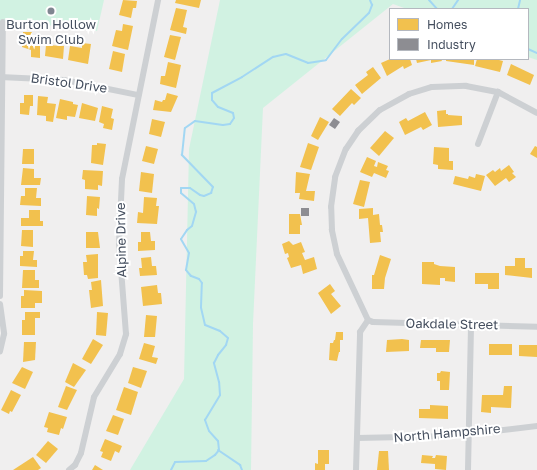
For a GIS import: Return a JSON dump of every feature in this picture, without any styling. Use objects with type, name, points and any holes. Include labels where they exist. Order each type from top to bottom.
[{"type":"street","name":"Alpine Drive","points":[[69,470],[75,465],[81,453],[94,397],[120,354],[126,334],[120,259],[120,213],[125,160],[158,0]]},
{"type":"street","points":[[0,296],[3,22]]},
{"type":"street","name":"Bristol Drive","points":[[2,76],[64,80],[138,95]]},
{"type":"street","points":[[356,470],[360,332],[368,320],[337,254],[332,230],[330,207],[338,167],[346,149],[358,131],[372,116],[391,103],[409,94],[432,87],[454,85],[476,87],[498,92],[537,113]]},
{"type":"street","points":[[478,144],[498,92]]},
{"type":"street","points":[[0,304],[4,334],[0,352]]},
{"type":"street","name":"Oakdale Street","points":[[368,320],[373,322],[537,326]]},
{"type":"street","points":[[468,470],[471,324]]},
{"type":"street","name":"North Hampshire","points":[[357,438],[416,438],[469,434],[537,426]]},
{"type":"green space","name":"Burton Hollow Swim Club","points":[[0,0],[104,0],[97,31],[72,27],[0,22]]},
{"type":"green space","points":[[220,0],[537,0],[537,60],[529,57],[529,8],[404,8],[393,4],[263,108],[253,324],[251,470],[130,470],[184,379],[189,149]]},
{"type":"building: Homes","points":[[123,0],[137,1],[136,8],[133,8],[131,18],[119,15]]},
{"type":"building: Homes","points":[[176,0],[201,0],[199,8],[175,3]]},
{"type":"building: Homes","points":[[176,8],[187,10],[183,27],[187,28],[186,34],[170,30]]},
{"type":"building: Homes","points":[[123,24],[133,26],[128,50],[112,46],[116,30],[122,31]]},
{"type":"building: Homes","points":[[23,32],[32,32],[32,39],[40,39],[40,58],[31,57],[31,50],[22,47]]},
{"type":"building: Homes","points":[[170,35],[181,37],[175,60],[164,57]]},
{"type":"building: Homes","points":[[82,43],[91,44],[88,64],[68,60],[70,46],[82,48]]},
{"type":"building: Homes","points":[[46,45],[64,46],[63,59],[45,56]]},
{"type":"building: Homes","points":[[113,51],[125,54],[122,72],[109,69]]},
{"type":"building: Homes","points":[[389,59],[410,60],[412,65],[404,69],[403,66],[387,76],[381,63]]},
{"type":"building: Homes","points":[[416,60],[431,60],[417,63]]},
{"type":"building: Homes","points":[[431,60],[442,61],[431,63]]},
{"type":"building: Homes","points":[[474,60],[474,65],[446,61]]},
{"type":"building: Homes","points":[[477,60],[503,61],[500,72],[475,66]]},
{"type":"building: Homes","points":[[168,62],[181,65],[176,88],[160,84],[161,76],[165,76]]},
{"type":"building: Homes","points":[[511,64],[534,75],[530,85],[507,75]]},
{"type":"building: Homes","points":[[373,67],[381,78],[362,94],[355,85],[368,75],[366,72]]},
{"type":"building: Homes","points":[[351,89],[361,98],[354,105],[352,103],[340,116],[332,109]]},
{"type":"building: Homes","points":[[167,93],[178,96],[171,112],[153,110],[155,100],[162,102],[165,100]]},
{"type":"building: Homes","points":[[24,95],[33,95],[33,106],[30,106],[29,115],[20,114],[20,103],[24,103]]},
{"type":"building: Homes","points":[[38,96],[48,97],[47,103],[56,104],[53,122],[46,121],[46,116],[37,115]]},
{"type":"building: Homes","points":[[60,99],[73,102],[73,104],[78,105],[75,117],[67,116],[67,120],[56,118]]},
{"type":"building: Homes","points":[[82,103],[98,108],[95,121],[79,118]]},
{"type":"building: Homes","points":[[102,106],[113,109],[111,118],[114,119],[112,130],[103,128],[104,124],[99,122]]},
{"type":"building: Homes","points":[[446,110],[446,114],[448,115],[462,116],[462,125],[438,127],[437,111]]},
{"type":"building: Homes","points":[[425,112],[432,125],[423,130],[421,127],[405,135],[399,122],[406,118],[408,121]]},
{"type":"building: Homes","points":[[320,117],[329,122],[318,140],[311,136]]},
{"type":"building: Homes","points":[[152,119],[165,122],[161,137],[149,134]]},
{"type":"building: Homes","points":[[385,131],[394,138],[379,156],[370,148]]},
{"type":"building: Homes","points":[[97,143],[106,144],[103,165],[91,163],[92,145],[97,145]]},
{"type":"building: Homes","points":[[308,143],[319,147],[311,170],[300,167]]},
{"type":"building: Homes","points":[[146,146],[158,149],[154,164],[142,161]]},
{"type":"building: Homes","points":[[535,146],[537,147],[537,158],[530,154]]},
{"type":"building: Homes","points":[[434,147],[449,148],[449,161],[453,161],[453,170],[438,169],[438,165],[433,164]]},
{"type":"building: Homes","points":[[23,149],[34,149],[34,164],[22,164]]},
{"type":"building: Homes","points":[[367,157],[376,161],[374,166],[377,167],[378,162],[388,166],[386,170],[389,171],[386,178],[374,173],[372,177],[360,172]]},
{"type":"building: Homes","points":[[509,165],[514,172],[512,173],[516,177],[509,182],[506,178],[495,186],[486,175],[493,170],[495,172],[500,168],[501,171]]},
{"type":"building: Homes","points":[[23,168],[34,169],[34,178],[41,178],[40,185],[21,185]]},
{"type":"building: Homes","points":[[83,170],[103,171],[102,186],[98,185],[98,190],[85,189],[85,180],[82,179]]},
{"type":"building: Homes","points":[[141,172],[154,174],[152,193],[139,191]]},
{"type":"building: Homes","points":[[296,172],[310,174],[306,191],[315,191],[314,201],[299,199],[300,193],[295,193]]},
{"type":"building: Homes","points":[[476,174],[485,176],[481,191],[453,184],[455,176],[468,179],[469,176],[475,178]]},
{"type":"building: Homes","points":[[360,180],[370,182],[364,207],[353,204]]},
{"type":"building: Homes","points":[[25,188],[37,188],[36,198],[41,198],[41,206],[20,205],[21,196],[25,196]]},
{"type":"building: Homes","points":[[87,196],[100,197],[99,209],[97,208],[97,216],[86,215]]},
{"type":"building: Homes","points":[[144,197],[157,198],[156,206],[159,206],[157,224],[137,223],[138,212],[143,213]]},
{"type":"building: Homes","points":[[373,208],[373,215],[379,214],[380,225],[382,225],[383,232],[380,232],[381,242],[370,243],[368,218],[359,219],[359,209]]},
{"type":"building: Homes","points":[[29,210],[40,210],[40,221],[43,221],[43,226],[21,226],[21,218],[29,218]]},
{"type":"building: Homes","points":[[289,214],[300,214],[302,225],[300,225],[300,234],[289,234]]},
{"type":"building: Homes","points":[[22,230],[33,230],[33,247],[21,246]]},
{"type":"building: Homes","points":[[86,232],[98,232],[100,248],[86,248]]},
{"type":"building: Homes","points":[[141,232],[150,232],[151,241],[155,241],[155,250],[138,251],[138,242],[141,242]]},
{"type":"building: Homes","points":[[289,241],[293,245],[301,242],[305,252],[302,253],[305,260],[314,257],[317,269],[303,274],[301,265],[291,268],[287,258],[289,257],[288,253],[285,254],[282,244]]},
{"type":"building: Homes","points":[[23,251],[34,251],[33,260],[37,260],[37,267],[20,266],[20,256],[23,256]]},
{"type":"building: Homes","points":[[98,254],[98,278],[88,279],[87,275],[84,275],[83,262],[87,262],[86,255]]},
{"type":"building: Homes","points":[[380,255],[391,259],[385,278],[384,289],[372,289],[372,275],[374,275]]},
{"type":"building: Homes","points":[[151,257],[152,266],[156,266],[157,275],[140,276],[139,268],[142,268],[141,258]]},
{"type":"building: Homes","points":[[515,258],[525,258],[525,268],[532,268],[532,278],[505,275],[505,266],[515,266]]},
{"type":"building: Homes","points":[[422,262],[434,262],[434,264],[440,266],[455,267],[455,282],[445,281],[445,278],[440,278],[440,285],[422,284]]},
{"type":"building: Homes","points":[[23,270],[35,270],[35,280],[39,280],[39,288],[22,288]]},
{"type":"building: Homes","points":[[475,273],[499,273],[499,289],[488,289],[488,284],[475,284]]},
{"type":"building: Homes","points":[[101,280],[103,306],[91,308],[89,290],[92,290],[91,282]]},
{"type":"building: Homes","points":[[330,284],[335,291],[331,294],[341,306],[331,314],[318,293]]},
{"type":"building: Homes","points":[[157,285],[158,293],[161,293],[162,304],[143,306],[141,287]]},
{"type":"building: Homes","points":[[24,290],[42,291],[42,303],[35,303],[35,308],[21,308],[21,296],[24,296]]},
{"type":"building: Homes","points":[[25,312],[40,312],[40,318],[35,318],[35,335],[22,335],[22,320],[25,320]]},
{"type":"building: Homes","points":[[97,312],[108,313],[106,336],[96,335]]},
{"type":"building: Homes","points":[[146,315],[157,316],[155,337],[144,337]]},
{"type":"building: Homes","points":[[336,332],[343,332],[343,340],[340,340],[340,352],[337,361],[329,360],[330,343],[333,343],[335,340]]},
{"type":"building: Homes","points":[[93,339],[103,345],[91,364],[82,359]]},
{"type":"building: Homes","points":[[387,340],[409,340],[409,351],[386,352]]},
{"type":"building: Homes","points":[[421,340],[450,340],[449,352],[436,352],[436,348],[420,348]]},
{"type":"building: Homes","points":[[24,342],[36,342],[35,360],[23,362]]},
{"type":"building: Homes","points":[[144,343],[155,346],[152,357],[158,358],[156,364],[139,359]]},
{"type":"building: Homes","points":[[489,344],[512,344],[512,355],[489,355]]},
{"type":"building: Homes","points":[[519,345],[537,345],[537,357],[519,356]]},
{"type":"building: Homes","points":[[73,363],[86,370],[74,387],[65,382]]},
{"type":"building: Homes","points":[[22,367],[33,372],[25,389],[12,383]]},
{"type":"building: Homes","points":[[133,367],[147,371],[141,388],[128,383]]},
{"type":"building: Homes","points":[[441,371],[450,372],[449,390],[440,390],[440,381],[437,381],[437,373],[440,373]]},
{"type":"building: Homes","points":[[66,386],[77,390],[67,410],[58,407]]},
{"type":"building: Homes","points":[[504,386],[512,386],[511,408],[491,407],[491,413],[481,412],[482,395],[503,395]]},
{"type":"building: Homes","points":[[124,387],[138,392],[131,415],[116,410]]},
{"type":"building: Homes","points":[[11,390],[21,395],[12,412],[10,411],[9,414],[1,410]]},
{"type":"building: Homes","points":[[430,405],[448,406],[448,419],[419,418],[419,409],[430,409]]},
{"type":"building: Homes","points":[[49,412],[67,417],[63,429],[61,428],[59,435],[47,432],[48,428],[44,427]]},
{"type":"building: Homes","points":[[113,415],[124,419],[118,435],[106,431]]},
{"type":"building: Homes","points":[[105,439],[122,446],[119,453],[115,451],[111,461],[101,457],[103,452],[100,451]]},
{"type":"building: Homes","points":[[48,441],[58,449],[46,463],[36,455]]},
{"type":"building: Homes","points":[[318,450],[329,450],[329,464],[325,464],[325,470],[315,470],[315,463],[318,464]]},
{"type":"building: Homes","points":[[379,451],[388,451],[389,470],[377,470]]},
{"type":"building: Homes","points":[[422,455],[433,456],[432,458],[435,458],[436,455],[447,456],[446,470],[435,469],[435,464],[421,463]]},
{"type":"building: Homes","points":[[33,457],[41,468],[38,470],[13,470]]},
{"type":"building: Homes","points":[[95,465],[103,470],[92,470]]},
{"type":"building: Industry","points":[[334,118],[340,122],[335,129],[329,125]]},
{"type":"building: Industry","points":[[301,208],[309,208],[309,216],[301,216]]},
{"type":"waterway","points":[[171,470],[175,462],[206,461],[215,455],[219,450],[218,441],[209,431],[205,420],[220,395],[219,382],[214,363],[226,345],[228,338],[220,331],[205,325],[201,307],[202,283],[199,279],[191,276],[186,270],[189,253],[181,239],[187,230],[192,226],[196,212],[194,204],[181,193],[181,188],[190,188],[204,196],[211,193],[213,187],[182,155],[185,128],[195,121],[223,125],[230,124],[234,118],[233,113],[218,107],[212,100],[212,93],[242,77],[273,57],[286,54],[308,63],[326,60],[342,39],[369,13],[372,5],[370,0]]},
{"type":"waterway","points":[[429,0],[436,8]]},
{"type":"waterway","points":[[453,8],[458,0]]},
{"type":"waterway","points":[[518,8],[520,0]]},
{"type":"waterway","points":[[529,49],[537,53]]},
{"type":"waterway","points":[[218,450],[240,465],[242,470]]},
{"type":"place","name":"Burton Hollow Swim Club","points":[[51,11]]}]
